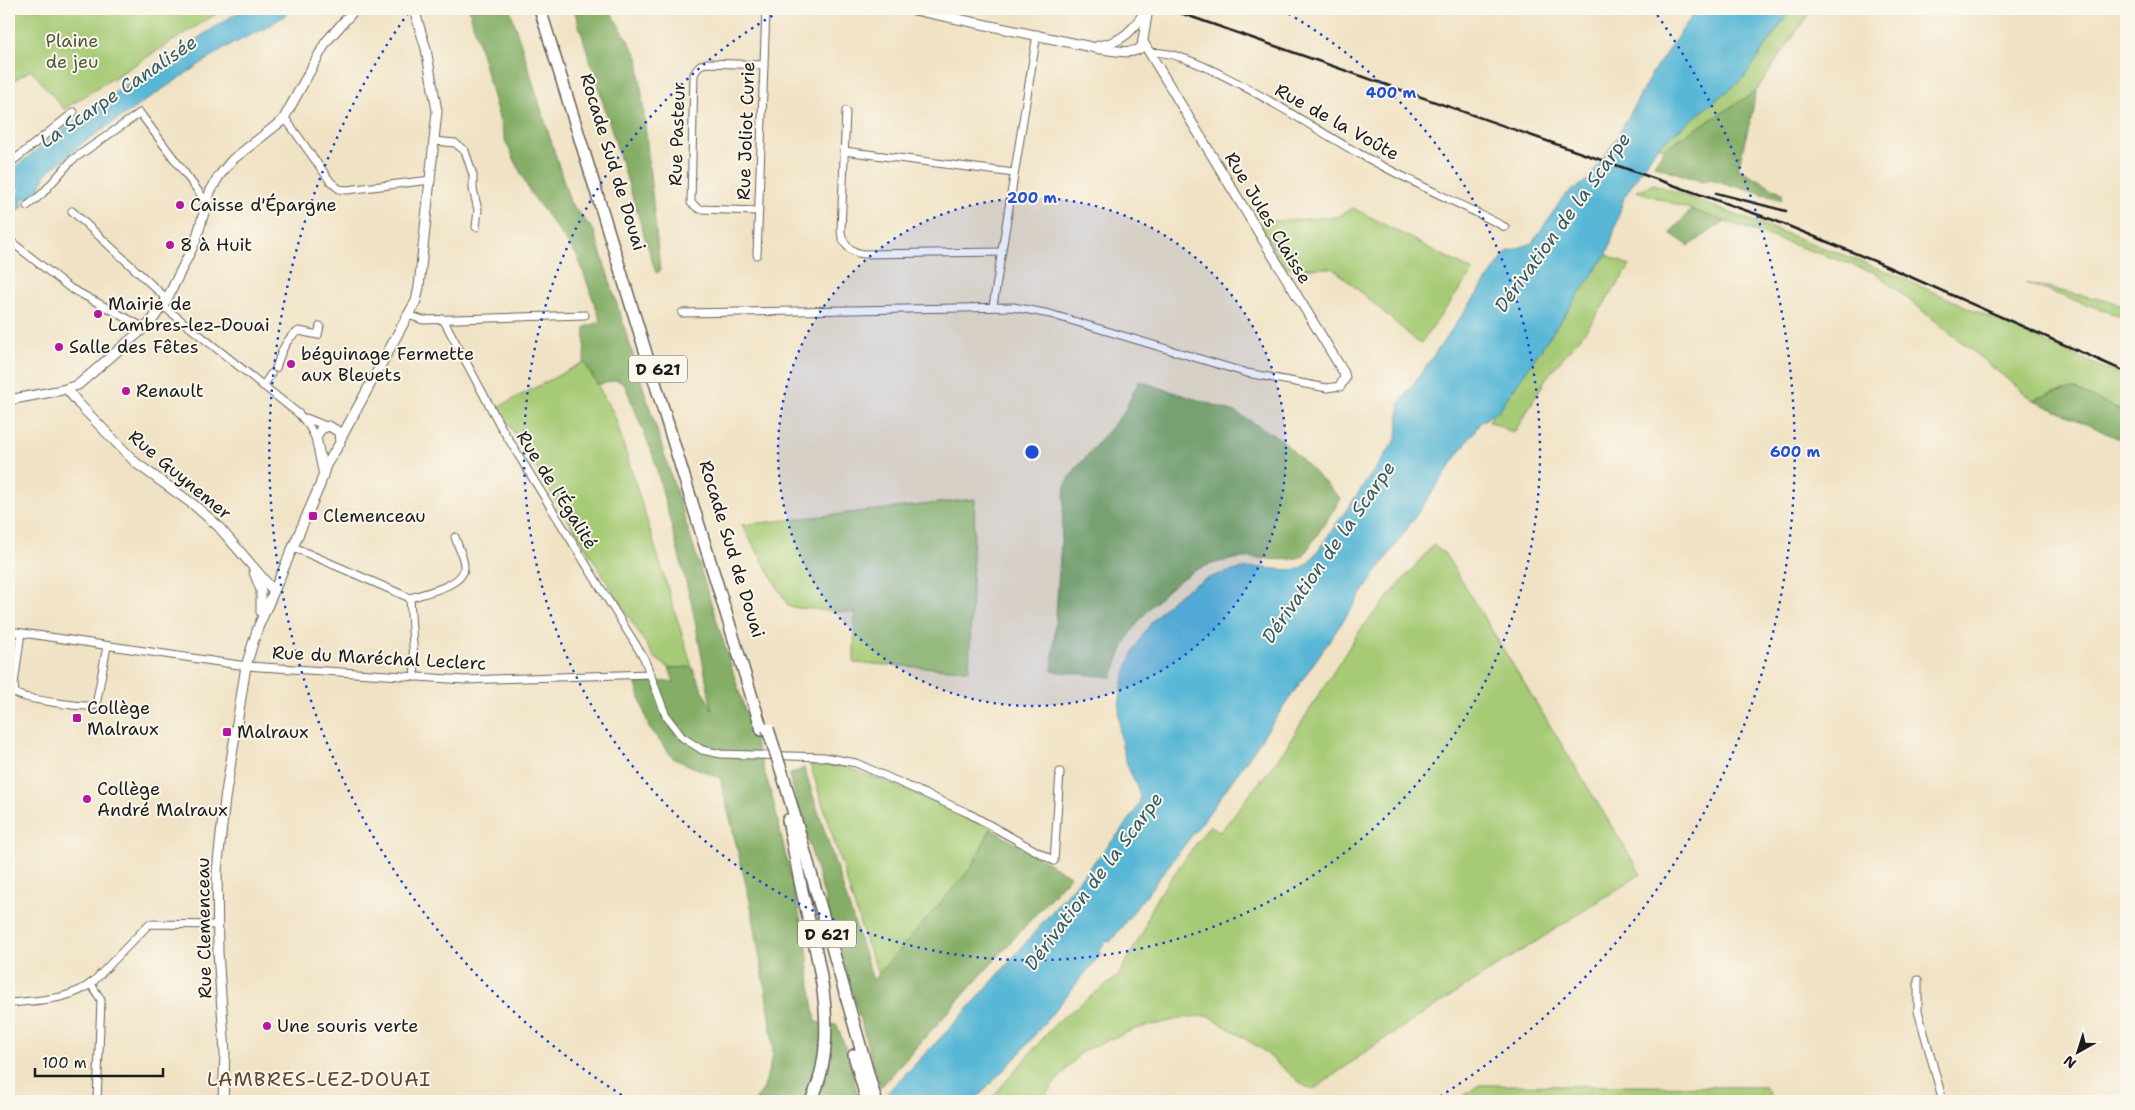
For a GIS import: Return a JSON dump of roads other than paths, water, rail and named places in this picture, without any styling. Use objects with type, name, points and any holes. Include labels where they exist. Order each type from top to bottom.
[{"type":"highway","name":"Rocade Sud de Douai","points":[[540,9],[765,730]]},
{"type":"highway","name":"Rocade Sud de Douai","points":[[548,9],[859,1046],[868,1094]]},
{"type":"highway","name":"Rocade Sud de Douai","points":[[780,779],[788,820],[868,1094],[876,1101]]},
{"type":"highway","points":[[788,820],[820,976],[824,1010],[824,1059],[819,1081],[811,1101]]},
{"type":"street","points":[[9,400],[67,389],[88,378],[144,328],[165,302],[196,240],[212,187],[225,167],[285,118],[326,42],[355,9]]},
{"type":"street","points":[[317,442],[326,450],[334,449],[339,444],[416,301],[437,120],[436,98],[414,9]]},
{"type":"street","name":"Rue Joliot Curie","points":[[757,255],[766,9]]},
{"type":"street","points":[[910,9],[1090,45],[1101,49],[1131,52],[1140,50],[1147,9]]},
{"type":"street","points":[[1131,52],[1123,45],[1127,35],[1147,9]]},
{"type":"street","points":[[993,306],[1037,34]]},
{"type":"street","points":[[1090,45],[1106,44],[1127,35],[1138,34],[1143,41]]},
{"type":"street","name":"Rue Jules Claisse","points":[[1143,41],[1344,373],[1344,381],[1340,386]]},
{"type":"street","name":"Rue Jules Claisse","points":[[1131,52],[1148,59],[1157,66]]},
{"type":"street","name":"Rue de la Voûte","points":[[1150,53],[1172,54],[1225,76],[1356,152],[1505,227]]},
{"type":"street","name":"Rue Pasteur","points":[[758,211],[699,209],[693,206],[690,196],[694,74],[700,65],[707,63],[764,65]]},
{"type":"street","points":[[846,110],[841,230],[843,239],[851,250],[864,254],[1002,252]]},
{"type":"street","points":[[9,164],[74,112]]},
{"type":"street","points":[[27,206],[42,194],[72,160],[140,113],[207,203]]},
{"type":"street","points":[[285,118],[330,181],[339,189],[347,190],[431,180]]},
{"type":"street","points":[[435,141],[455,144],[465,151],[473,174],[473,189],[478,210],[476,227]]},
{"type":"street","points":[[844,151],[1014,173]]},
{"type":"street","points":[[72,211],[165,302],[263,386],[299,414],[309,426],[317,442],[324,471]]},
{"type":"street","points":[[9,240],[70,288],[144,328]]},
{"type":"street","points":[[682,313],[993,306],[1040,311],[1247,372],[1327,388],[1340,386]]},
{"type":"street","points":[[408,315],[422,320],[585,315]]},
{"type":"street","name":"Rue de l'Égalité","points":[[443,319],[497,422],[644,658],[670,724],[688,742],[702,750],[730,755],[824,757],[848,761],[956,807],[1054,861],[1060,772]]},
{"type":"street","points":[[263,386],[274,371],[283,350],[294,334],[299,331],[318,335],[320,326]]},
{"type":"street","name":"Rue Guynemer","points":[[67,389],[126,453],[213,521],[230,538],[273,591]]},
{"type":"street","points":[[317,442],[319,431],[349,416],[359,404]]},
{"type":"street","points":[[299,414],[338,430],[341,438]]},
{"type":"street","name":"Rue Clemenceau","points":[[223,1101],[225,1048],[217,926],[217,871],[222,819],[246,666],[259,624],[334,449]]},
{"type":"street","points":[[292,547],[410,598],[455,583],[462,576],[464,564],[455,538]]},
{"type":"street","name":"Rue Guynemer","points":[[251,565],[260,585],[262,602],[259,624]]},
{"type":"street","points":[[258,573],[270,576],[282,572]]},
{"type":"street","points":[[260,585],[266,591],[273,591]]},
{"type":"street","points":[[410,598],[415,677]]},
{"type":"street","name":"Rue du Maréchal Leclerc","points":[[9,631],[246,666],[471,680],[651,674]]},
{"type":"street","points":[[21,633],[14,684],[15,693],[22,696],[90,707],[96,704],[107,646]]},
{"type":"street","points":[[9,1003],[64,996],[79,991],[91,984],[147,925],[152,923],[217,926]]},
{"type":"street","points":[[1918,980],[1918,1011],[1943,1101]]},
{"type":"street","points":[[91,984],[100,1000],[97,1101]]},
{"type":"water","name":"La Scarpe Canalisée","points":[[243,9],[294,9],[266,28],[224,48],[84,142],[47,173],[40,186],[41,192],[30,200],[27,197],[21,199],[23,207],[9,218],[9,200],[22,189],[9,187],[10,172],[37,149],[94,107]]},
{"type":"water","name":"Dérivation de la Scarpe","points":[[1697,9],[1791,9],[1744,78],[1657,147],[1624,197],[1608,252],[1499,410],[1480,423],[1206,817],[1110,942],[1106,941],[1099,951],[1101,954],[1019,1054],[974,1101],[879,1101],[982,993],[1116,837],[1136,810],[1140,798],[1121,743],[1120,701],[1123,681],[1130,661],[1150,624],[1173,599],[1193,585],[1217,575],[1241,569],[1289,570],[1303,567],[1309,563],[1397,438],[1400,403],[1507,252],[1532,243],[1565,195],[1589,179],[1614,143],[1652,73]]},
{"type":"railway","points":[[1169,9],[1776,221],[1879,263],[2126,372]]},
{"type":"railway","points":[[1716,193],[1786,211]]},
{"type":"place","name":"Caisse d'Épargne","points":[[180,205]]},
{"type":"place","name":"8 à Huit","points":[[170,245]]},
{"type":"place","name":"Mairie de Lambres-lez-Douai","points":[[98,314]]},
{"type":"place","name":"Salle des Fêtes","points":[[59,347]]},
{"type":"place","name":"béguinage Fermette aux Bleuets","points":[[291,364]]},
{"type":"place","name":"Renault","points":[[126,391]]},
{"type":"place","name":"Clemenceau","points":[[313,516]]},
{"type":"place","name":"Collège Malraux","points":[[77,718]]},
{"type":"place","name":"Malraux","points":[[227,732]]},
{"type":"place","name":"Collège André Malraux","points":[[87,799]]},
{"type":"place","name":"Une souris verte","points":[[267,1026]]},
{"type":"district","name":"LAMBRES-LEZ-DOUAI","points":[[319,1079]]},
{"type":"park label","name":"Plaine de jeu","points":[[72,51]]}]
